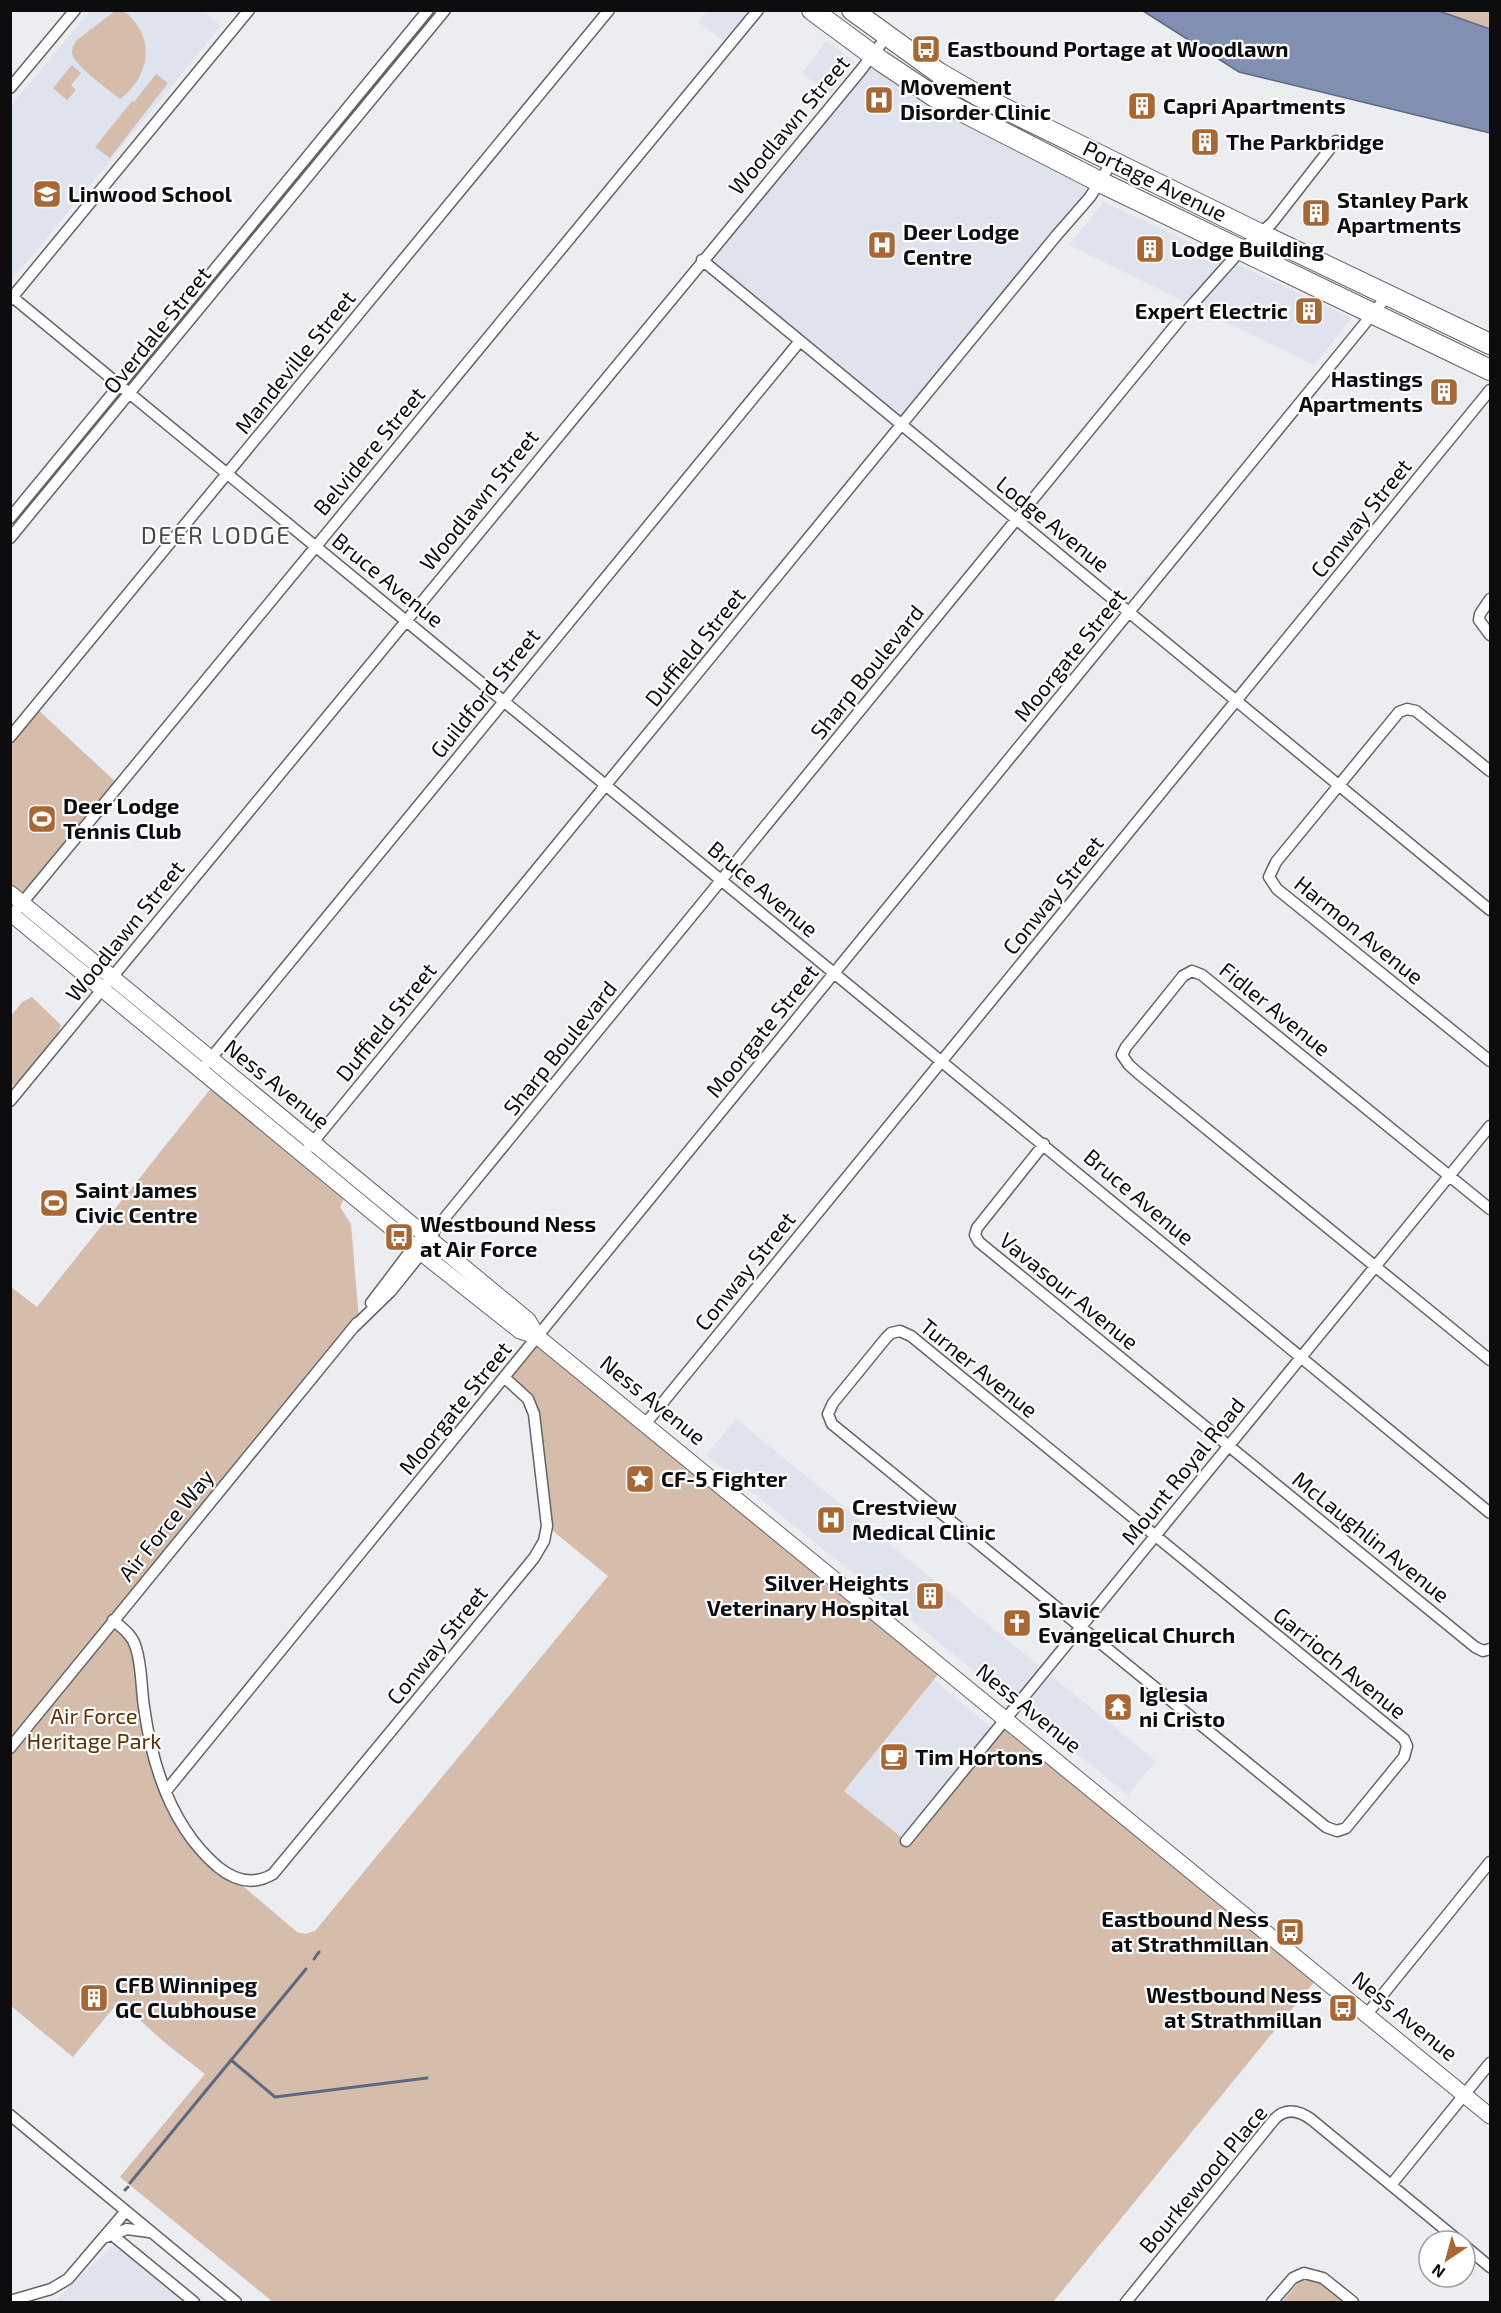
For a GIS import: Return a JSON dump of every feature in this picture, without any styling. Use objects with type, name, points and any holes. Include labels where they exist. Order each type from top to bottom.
[{"type":"highway","name":"Portage Avenue","points":[[812,10],[872,55],[938,99],[1100,182],[1491,370]]},
{"type":"highway","name":"Portage Avenue","points":[[852,10],[965,88],[1112,162],[1491,344]]},
{"type":"main road","name":"Ness Avenue","points":[[13,908],[113,977],[206,1064],[308,1148],[418,1250],[520,1331],[538,1337],[646,1424],[1491,2116]]},
{"type":"main road","name":"Ness Avenue","points":[[13,908],[102,989],[206,1064]]},
{"type":"main road","name":"Ness Avenue","points":[[308,1148],[430,1236],[528,1320],[538,1337]]},
{"type":"street","points":[[10,88],[75,10]]},
{"type":"street","points":[[11,298],[249,10]]},
{"type":"street","name":"Overdale Street","points":[[10,518],[428,10]]},
{"type":"street","name":"Overdale Street","points":[[10,538],[445,10]]},
{"type":"street","name":"Mandeville Street","points":[[10,737],[609,10]]},
{"type":"street","name":"Belvidere Street","points":[[13,908],[758,10]]},
{"type":"street","name":"Woodlawn Street","points":[[10,1101],[887,36]]},
{"type":"street","points":[[322,138],[333,147]]},
{"type":"street","name":"Sharp Boulevard","points":[[430,1236],[1191,306],[1241,250],[1272,223],[1336,141]]},
{"type":"street","name":"Duffield Street","points":[[308,1148],[1090,197],[1112,162]]},
{"type":"street","name":"Lodge Avenue","points":[[702,260],[1491,910]]},
{"type":"street","name":"Moorgate Street","points":[[166,1791],[1388,295]]},
{"type":"street","name":"Bruce Avenue","points":[[11,298],[130,393],[1491,1513]]},
{"type":"street","name":"Guildford Street","points":[[206,1064],[800,341]]},
{"type":"street","name":"Conway Street","points":[[646,1424],[1491,390]]},
{"type":"street","points":[[1491,599],[1480,614],[1479,620],[1485,631],[1491,635]]},
{"type":"street","points":[[1338,785],[1390,721],[1399,712],[1407,709],[1416,711],[1491,771]]},
{"type":"street","name":"Harmon Avenue","points":[[1338,785],[1276,862],[1269,877],[1272,884],[1491,1061]]},
{"type":"street","name":"Fidler Avenue","points":[[1377,1266],[1129,1065],[1122,1055],[1183,976],[1192,971],[1202,975],[1450,1176]]},
{"type":"street","name":"Mount Royal Road","points":[[906,1841],[1491,1126]]},
{"type":"street","name":"Vavasour Avenue","points":[[1044,1144],[976,1228],[975,1235],[979,1242],[1229,1447]]},
{"type":"street","points":[[1450,1176],[1491,1209]]},
{"type":"street","name":"Air Force Way","points":[[10,1748],[430,1236]]},
{"type":"street","points":[[1377,1266],[1491,1360]]},
{"type":"street","name":"Turner Avenue","points":[[1080,1627],[832,1424],[828,1414],[830,1408],[886,1338],[896,1331],[911,1336],[1155,1536]]},
{"type":"street","name":"Conway Street","points":[[166,1791],[177,1817],[193,1842],[231,1876],[246,1881],[262,1879],[273,1874],[282,1866],[540,1549],[547,1526],[534,1414],[528,1399],[504,1378]]},
{"type":"street","name":"McLaughlin Avenue","points":[[1229,1447],[1474,1647],[1483,1651],[1491,1649]]},
{"type":"street","name":"Garrioch Avenue","points":[[1080,1627],[1329,1830],[1337,1832],[1343,1830],[1357,1816],[1404,1757],[1407,1746],[1404,1739],[1155,1536]]},
{"type":"street","points":[[113,1620],[129,1634],[136,1647],[147,1724],[166,1791]]},
{"type":"street","points":[[1367,2014],[1491,1862]]},
{"type":"street","points":[[1391,2185],[1491,2063]]},
{"type":"street","name":"Bourkewood Place","points":[[1126,2302],[1273,2121],[1283,2112],[1293,2111],[1306,2116],[1444,2229]]},
{"type":"street","points":[[10,2115],[236,2302]]},
{"type":"street","points":[[10,2301],[60,2285],[75,2273],[126,2211]]},
{"type":"street","points":[[107,2236],[133,2228],[153,2233]]},
{"type":"street","points":[[107,2236],[194,2302]]},
{"type":"street","points":[[1477,2256],[1491,2267]]},
{"type":"street","points":[[1272,2302],[1293,2278],[1304,2273],[1318,2275],[1353,2302]]},
{"type":"shaded area","name":"Linwood School","points":[[90,11],[203,11],[221,26],[11,281],[11,106]]},
{"type":"shaded area","points":[[707,11],[757,11],[729,45],[698,22]]},
{"type":"shaded area","points":[[826,41],[855,62],[830,94],[802,73]]},
{"type":"shaded area","name":"Deer Lodge Centre","points":[[872,55],[1100,182],[902,425],[702,260]]},
{"type":"shaded area","points":[[1104,202],[1352,318],[1314,365],[1069,245]]},
{"type":"shaded area","points":[[736,1419],[1156,1761],[1128,1795],[706,1455]]},
{"type":"shaded area","points":[[934,1680],[997,1732],[906,1841],[844,1791]]},
{"type":"shaded area","points":[[116,2242],[190,2302],[38,2302],[57,2299]]},
{"type":"green space","points":[[115,11],[128,14],[133,19],[142,35],[146,55],[135,84],[120,99],[86,72],[72,54],[77,40]]},
{"type":"green space","points":[[1439,11],[1490,11],[1490,29]]},
{"type":"green space","points":[[72,65],[81,73],[71,85],[76,90],[67,100],[53,88]]},
{"type":"green space","points":[[156,74],[168,83],[110,158],[95,147]]},
{"type":"green space","points":[[35,707],[119,785],[22,903],[11,893],[11,737]]},
{"type":"green space","points":[[32,997],[61,1025],[56,1039],[19,1083],[11,1086],[11,1016],[22,1002]]},
{"type":"green space","name":"Air Force Heritage Park","points":[[216,1082],[344,1198],[340,1207],[351,1224],[359,1321],[113,1620],[129,1634],[147,1724],[181,1823],[231,1876],[297,1932],[305,1934],[315,1931],[608,1576],[547,1526],[534,1414],[505,1378],[538,1337],[944,1667],[844,1791],[906,1841],[1006,1718],[1319,1976],[1053,2302],[273,2302],[120,2177],[205,2074],[164,2042],[130,2011],[124,2012],[115,2006],[73,2057],[11,2006],[11,1287],[37,1307]]},
{"type":"green space","points":[[1307,2278],[1320,2282],[1345,2302],[1282,2302],[1298,2283]]},
{"type":"water","points":[[1143,11],[1439,11],[1490,29],[1490,133],[1239,72]]},
{"type":"waterway","points":[[314,1959],[319,1952]]},
{"type":"waterway","points":[[130,2183],[306,1969]]},
{"type":"waterway","points":[[231,2060],[275,2097],[427,2078]]},
{"type":"waterway","points":[[125,2190],[128,2187]]},
{"type":"place","name":"Eastbound Portage at Woodlawn","points":[[926,49]]},
{"type":"place","name":"Movement Disorder Clinic","points":[[879,100]]},
{"type":"place","name":"Capri Apartments","points":[[1142,106]]},
{"type":"place","name":"The Parkbridge","points":[[1205,142]]},
{"type":"place","name":"Linwood School","points":[[47,194]]},
{"type":"place","name":"Stanley Park Apartments","points":[[1316,213]]},
{"type":"place","name":"Deer Lodge Centre","points":[[882,245]]},
{"type":"place","name":"Lodge Building","points":[[1150,249]]},
{"type":"place","name":"Expert Electric","points":[[1309,311]]},
{"type":"place","name":"Hastings Apartments","points":[[1444,392]]},
{"type":"place","name":"Deer Lodge Tennis Club","points":[[42,819]]},
{"type":"place","name":"Saint James Civic Centre","points":[[54,1203]]},
{"type":"place","name":"Westbound Ness at Air Force","points":[[399,1237]]},
{"type":"place","name":"CF-5 Fighter","points":[[640,1479]]},
{"type":"place","name":"Crestview Medical Clinic","points":[[831,1520]]},
{"type":"place","name":"Silver Heights Veterinary Hospital","points":[[930,1596]]},
{"type":"place","name":"Slavic Evangelical Church","points":[[1017,1623]]},
{"type":"place","name":"Iglesia ni Cristo","points":[[1118,1707]]},
{"type":"place","name":"Tim Hortons","points":[[894,1757]]},
{"type":"place","name":"Eastbound Ness at Strathmillan","points":[[1290,1932]]},
{"type":"place","name":"CFB Winnipeg GC Clubhouse","points":[[94,1998]]},
{"type":"place","name":"Westbound Ness at Strathmillan","points":[[1343,2008]]},
{"type":"district","name":"DEER LODGE","points":[[216,536]]}]
